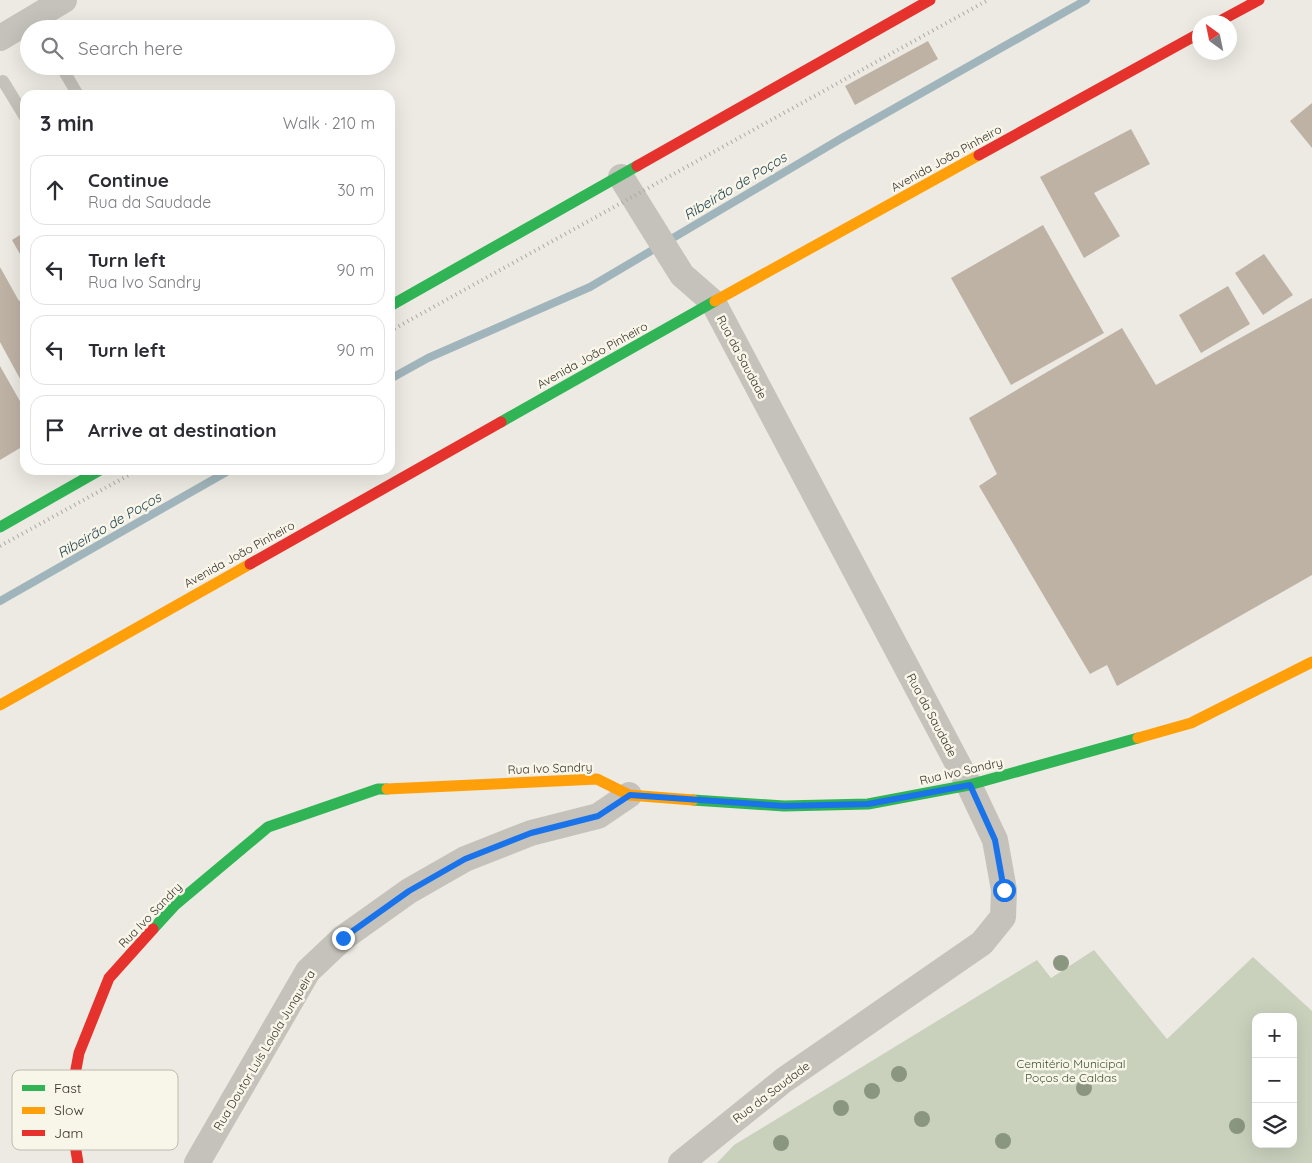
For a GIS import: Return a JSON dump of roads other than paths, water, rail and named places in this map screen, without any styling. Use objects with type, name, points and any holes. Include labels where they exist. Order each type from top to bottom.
[{"type":"main road","points":[[395,303],[930,0]]},
{"type":"main road","points":[[1231,15],[1259,0]]},
{"type":"main road","name":"Avenida João Pinheiro","points":[[0,705],[713,302],[1192,37]]},
{"type":"main road","points":[[0,526],[91,475]]},
{"type":"main road","name":"Rua Ivo Sandry","points":[[76,1070],[79,1053],[109,978],[175,906],[268,828],[378,790],[597,779],[630,795],[784,806],[868,804],[970,785],[1191,723],[1312,662]]},
{"type":"main road","name":"Rua Ivo Sandry","points":[[76,1150],[78,1163]]},
{"type":"street","points":[[30,20],[64,0]]},
{"type":"street","points":[[0,38],[20,26]]},
{"type":"street","name":"Rua da Saudade","points":[[620,177],[682,275],[713,302],[970,785],[995,840],[1004,890],[1003,917],[982,943],[784,1080],[681,1163]]},
{"type":"street","name":"Rua Doutor Luís Loiola Junqueira","points":[[197,1163],[308,971],[343,938],[409,891],[465,859],[531,833],[598,816],[630,795]]},
{"type":"lane","points":[[66,75],[75,90]]},
{"type":"lane","points":[[4,81],[20,108]]},
{"type":"waterway","name":"Ribeirão de Poços","points":[[395,376],[428,358],[590,287],[842,138],[1086,0]]},
{"type":"waterway","name":"Ribeirão de Poços","points":[[0,601],[221,475]]},
{"type":"railway","points":[[395,328],[988,0]]},
{"type":"railway","points":[[0,546],[129,475]]},
{"type":"park label","name":"Cemitério Municipal Poços de Caldas","points":[[1071,1070]]}]
